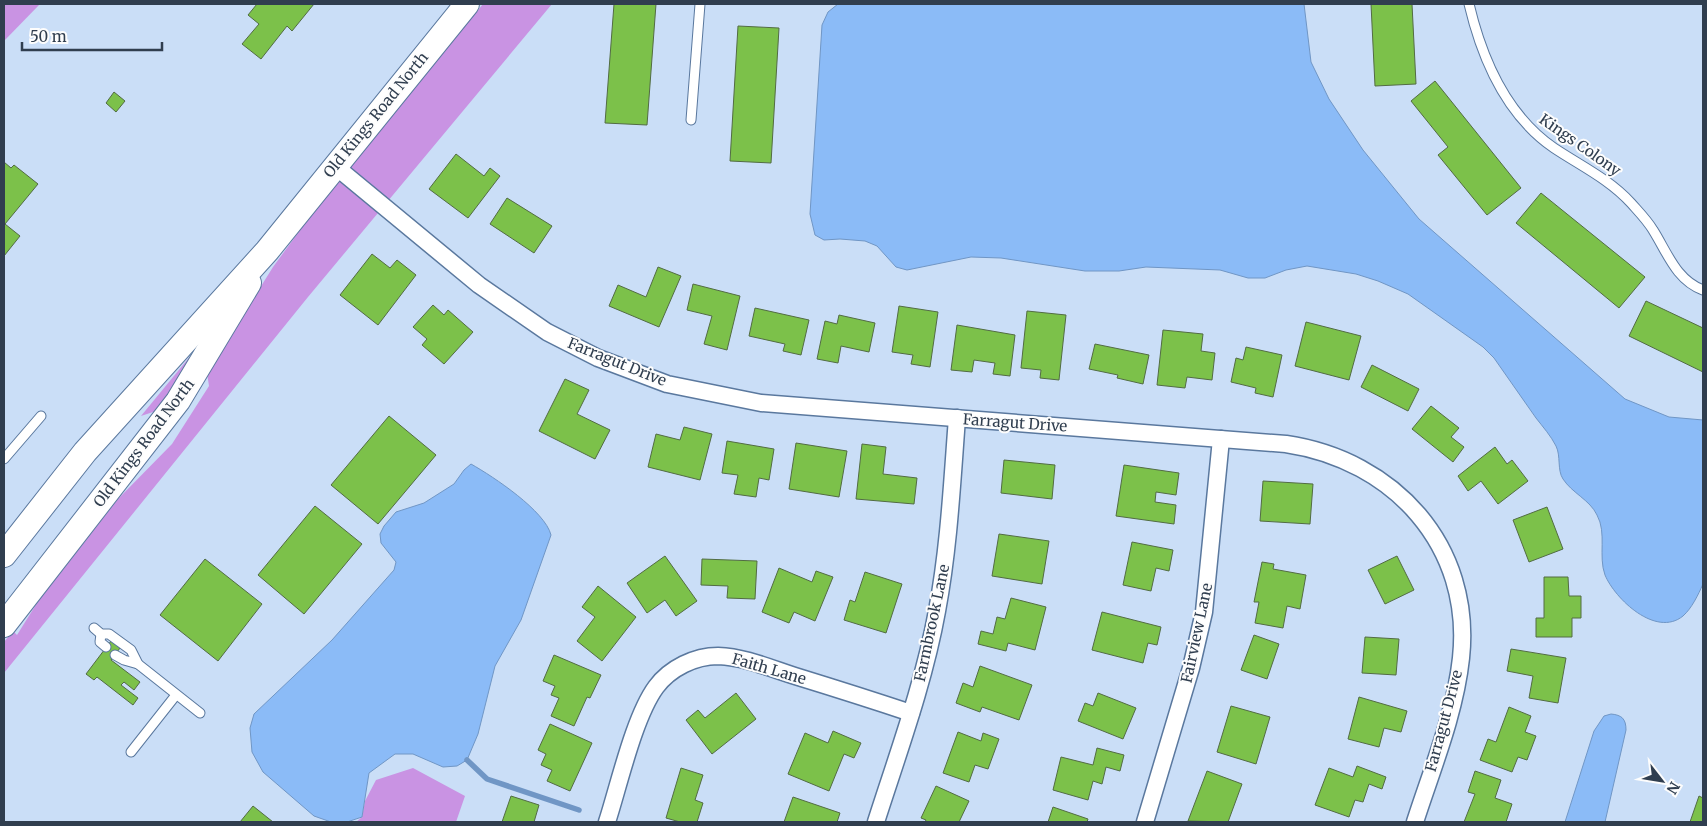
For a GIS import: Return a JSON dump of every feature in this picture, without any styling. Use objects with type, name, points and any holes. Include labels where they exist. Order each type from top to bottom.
[{"type":"street","name":"Old Kings Road North","points":[[4,556],[85,452],[267,251],[467,4]]},
{"type":"street","name":"Farragut Drive","points":[[335,166],[506,305],[547,332],[632,372],[699,392],[762,403],[1221,438],[1302,446],[1332,454],[1360,466],[1388,484],[1409,504],[1440,549],[1450,572],[1459,602],[1461,658],[1452,705],[1415,822]]},
{"type":"street","name":"Old Kings Road North","points":[[4,625],[178,401],[218,338],[267,251]]},
{"type":"street","name":"Farmbrook Lane","points":[[876,822],[930,646],[942,585],[948,537],[956,418]]},
{"type":"street","name":"Fairview Lane","points":[[1145,822],[1189,677],[1204,612],[1221,438]]},
{"type":"street","name":"Faith Lane","points":[[607,822],[637,728],[649,698],[664,677],[696,659],[717,656],[754,662],[911,713]]},
{"type":"lane","points":[[691,120],[700,4]]},
{"type":"lane","name":"Kings Colony","points":[[1470,4],[1480,42],[1495,78],[1523,121],[1554,148],[1603,178],[1622,193],[1648,222],[1676,270],[1689,282],[1703,290]]},
{"type":"lane","points":[[4,459],[41,416]]},
{"type":"lane","points":[[106,647],[100,642],[98,631],[109,634],[131,650],[138,664]]},
{"type":"lane","points":[[115,655],[138,664],[200,713]]},
{"type":"lane","points":[[131,752],[176,695]]},
{"type":"shaded area","points":[[4,4],[40,4],[4,41]]},
{"type":"shaded area","points":[[483,4],[552,4],[308,297],[4,673],[4,642],[13,631],[17,635],[37,603],[118,499],[172,444],[209,386],[207,373],[273,267],[306,222]]},
{"type":"shaded area","points":[[218,327],[156,411],[141,416],[192,354]]},
{"type":"shaded area","points":[[413,768],[465,796],[456,822],[356,822],[362,817],[365,801],[376,780]]},
{"type":"water","points":[[838,4],[1304,4],[1311,62],[1329,99],[1363,150],[1419,219],[1625,399],[1669,417],[1703,420],[1703,584],[1689,609],[1683,616],[1672,622],[1661,622],[1649,619],[1638,613],[1618,595],[1610,585],[1603,568],[1602,537],[1597,515],[1590,505],[1563,479],[1554,442],[1494,358],[1483,347],[1408,294],[1378,281],[1356,274],[1307,266],[1286,270],[1265,278],[1248,278],[1220,270],[1146,267],[1119,271],[1085,271],[1001,258],[971,257],[907,270],[896,267],[877,246],[865,241],[824,240],[815,235],[810,214],[822,25],[828,12]]},
{"type":"water","points":[[471,464],[505,486],[529,505],[547,526],[551,535],[521,620],[495,666],[478,734],[467,760],[457,766],[443,767],[413,754],[395,754],[369,773],[362,817],[347,822],[331,822],[314,816],[263,772],[252,752],[250,728],[254,714],[332,640],[394,570],[396,562],[381,543],[380,534],[396,512],[424,503],[454,484]]},
{"type":"water","points":[[1611,714],[1623,718],[1626,730],[1605,822],[1565,822],[1594,731],[1604,716]]},
{"type":"building","points":[[257,4],[314,4],[292,31],[287,26],[261,59],[242,44],[259,24],[248,15]]},
{"type":"building","points":[[614,4],[656,4],[647,125],[605,123]]},
{"type":"building","points":[[1371,4],[1412,4],[1416,84],[1375,86]]},
{"type":"building","points":[[738,26],[779,28],[771,163],[730,161]]},
{"type":"building","points":[[1435,81],[1521,188],[1487,215],[1438,155],[1448,147],[1411,101]]},
{"type":"building","points":[[114,92],[125,101],[116,112],[106,103]]},
{"type":"building","points":[[456,154],[484,176],[490,168],[500,176],[468,218],[429,189]]},
{"type":"building","points":[[4,162],[11,168],[14,165],[38,184],[5,224],[20,236],[4,256]]},
{"type":"building","points":[[1541,193],[1645,277],[1619,308],[1516,223]]},
{"type":"building","points":[[507,198],[552,226],[534,253],[490,224]]},
{"type":"building","points":[[372,254],[390,268],[397,260],[416,275],[378,325],[340,295]]},
{"type":"building","points":[[658,267],[681,276],[659,327],[609,306],[618,285],[646,297]]},
{"type":"building","points":[[693,284],[740,296],[727,350],[704,344],[712,316],[687,310]]},
{"type":"building","points":[[1646,301],[1703,328],[1703,372],[1629,336]]},
{"type":"building","points":[[433,305],[444,315],[448,310],[473,332],[444,364],[422,345],[427,339],[413,327]]},
{"type":"building","points":[[899,306],[938,312],[930,367],[911,364],[913,355],[892,352]]},
{"type":"building","points":[[755,308],[809,320],[801,355],[783,351],[785,344],[749,336]]},
{"type":"building","points":[[1027,311],[1066,315],[1059,380],[1040,378],[1041,370],[1021,368]]},
{"type":"building","points":[[839,315],[875,323],[869,352],[841,346],[838,363],[817,359],[825,321],[837,324]]},
{"type":"building","points":[[1306,322],[1361,336],[1349,380],[1295,366]]},
{"type":"building","points":[[957,325],[1015,335],[1010,376],[993,374],[995,363],[974,360],[972,372],[951,370]]},
{"type":"building","points":[[1163,330],[1203,334],[1201,351],[1215,353],[1212,380],[1187,377],[1185,388],[1157,385]]},
{"type":"building","points":[[1095,344],[1149,355],[1143,384],[1117,378],[1118,375],[1089,369]]},
{"type":"building","points":[[1246,347],[1282,355],[1273,397],[1255,393],[1256,388],[1231,382],[1236,358],[1243,360]]},
{"type":"building","points":[[1372,365],[1419,389],[1408,411],[1361,387]]},
{"type":"building","points":[[565,379],[589,390],[577,414],[610,430],[595,459],[539,431]]},
{"type":"building","points":[[1431,406],[1459,428],[1451,437],[1464,447],[1453,462],[1412,429]]},
{"type":"building","points":[[389,416],[436,455],[378,524],[331,485]]},
{"type":"building","points":[[684,427],[712,434],[700,480],[648,467],[656,434],[680,440]]},
{"type":"building","points":[[727,441],[774,449],[769,480],[759,478],[756,497],[734,494],[738,475],[722,473]]},
{"type":"building","points":[[796,443],[847,451],[839,497],[789,489]]},
{"type":"building","points":[[862,444],[886,447],[883,474],[917,478],[914,504],[856,499]]},
{"type":"building","points":[[1495,447],[1507,464],[1512,460],[1528,481],[1498,504],[1481,481],[1468,491],[1458,476]]},
{"type":"building","points":[[1004,460],[1055,465],[1052,499],[1001,493]]},
{"type":"building","points":[[1124,465],[1179,473],[1176,495],[1156,492],[1155,502],[1176,505],[1174,524],[1116,516]]},
{"type":"building","points":[[1263,481],[1313,484],[1310,524],[1260,521]]},
{"type":"building","points":[[315,506],[362,544],[304,614],[258,575]]},
{"type":"building","points":[[1547,507],[1563,549],[1529,562],[1513,520]]},
{"type":"building","points":[[999,534],[1049,541],[1042,584],[992,576]]},
{"type":"building","points":[[1132,542],[1173,550],[1169,571],[1156,568],[1151,591],[1123,585]]},
{"type":"building","points":[[665,556],[697,601],[676,616],[665,600],[647,613],[627,583]]},
{"type":"building","points":[[1397,556],[1414,590],[1385,604],[1368,570]]},
{"type":"building","points":[[205,559],[262,604],[218,661],[160,615]]},
{"type":"building","points":[[702,559],[757,561],[755,599],[727,598],[728,586],[701,585]]},
{"type":"building","points":[[1262,562],[1274,564],[1273,569],[1306,575],[1300,609],[1287,606],[1283,628],[1255,623],[1259,602],[1254,602]]},
{"type":"building","points":[[779,568],[812,582],[816,571],[833,577],[815,621],[794,612],[789,623],[762,612]]},
{"type":"building","points":[[865,572],[902,584],[886,633],[844,620],[850,600],[855,602]]},
{"type":"building","points":[[1544,577],[1568,577],[1569,596],[1581,596],[1581,618],[1572,618],[1572,637],[1536,637],[1536,618],[1544,618]]},
{"type":"building","points":[[598,586],[636,617],[602,661],[577,641],[595,617],[582,607]]},
{"type":"building","points":[[1011,598],[1046,607],[1035,650],[1008,643],[1006,651],[978,644],[981,631],[993,634],[997,617],[1005,619]]},
{"type":"building","points":[[1102,612],[1161,627],[1157,645],[1148,643],[1143,663],[1092,650]]},
{"type":"building","points":[[1254,635],[1279,644],[1267,679],[1241,670]]},
{"type":"building","points":[[1365,637],[1399,639],[1396,675],[1362,673]]},
{"type":"building","points":[[111,641],[120,648],[111,660],[140,682],[134,690],[124,682],[121,685],[138,698],[133,705],[97,677],[94,680],[86,674]]},
{"type":"building","points":[[1511,649],[1566,658],[1558,703],[1529,698],[1533,676],[1507,671]]},
{"type":"building","points":[[554,655],[601,675],[590,698],[587,697],[574,726],[551,716],[559,698],[551,695],[555,686],[543,681]]},
{"type":"building","points":[[980,666],[1032,685],[1019,720],[982,707],[980,712],[956,703],[963,683],[973,687]]},
{"type":"building","points":[[736,693],[756,719],[712,754],[686,720],[698,710],[705,718]]},
{"type":"building","points":[[1098,693],[1136,708],[1123,739],[1078,721],[1085,703],[1093,706]]},
{"type":"building","points":[[1359,697],[1407,711],[1401,732],[1384,728],[1379,747],[1348,739]]},
{"type":"building","points":[[1231,706],[1270,717],[1256,764],[1217,752]]},
{"type":"building","points":[[1509,707],[1531,716],[1525,732],[1536,736],[1527,760],[1518,757],[1512,772],[1480,760],[1488,739],[1496,742]]},
{"type":"building","points":[[550,724],[592,743],[570,791],[547,781],[552,770],[541,765],[546,754],[538,750]]},
{"type":"building","points":[[833,731],[861,743],[854,758],[844,754],[829,791],[788,774],[805,733],[828,743]]},
{"type":"building","points":[[958,732],[981,741],[983,733],[999,739],[988,769],[975,765],[969,782],[943,773]]},
{"type":"building","points":[[1097,748],[1124,755],[1120,771],[1106,767],[1102,784],[1093,781],[1088,800],[1053,790],[1061,757],[1093,765]]},
{"type":"building","points":[[1357,766],[1386,777],[1382,789],[1369,784],[1363,802],[1355,800],[1349,817],[1315,805],[1329,768],[1353,777]]},
{"type":"building","points":[[681,768],[703,775],[695,800],[703,803],[697,822],[680,822],[666,818]]},
{"type":"building","points":[[1207,771],[1242,784],[1228,822],[1188,821]]},
{"type":"building","points":[[1475,771],[1501,780],[1495,798],[1512,804],[1506,822],[1464,822],[1475,794],[1468,792]]},
{"type":"building","points":[[936,786],[969,801],[959,822],[925,822],[926,820],[921,818]]},
{"type":"building","points":[[511,796],[539,805],[534,822],[502,822]]},
{"type":"building","points":[[1699,796],[1703,798],[1703,822],[1690,822]]},
{"type":"building","points":[[793,797],[840,813],[837,822],[784,822]]},
{"type":"building","points":[[253,806],[273,822],[240,822]]},
{"type":"building","points":[[1053,807],[1088,819],[1087,822],[1048,822]]},
{"type":"waterway","points":[[467,760],[487,779],[579,810]]}]
